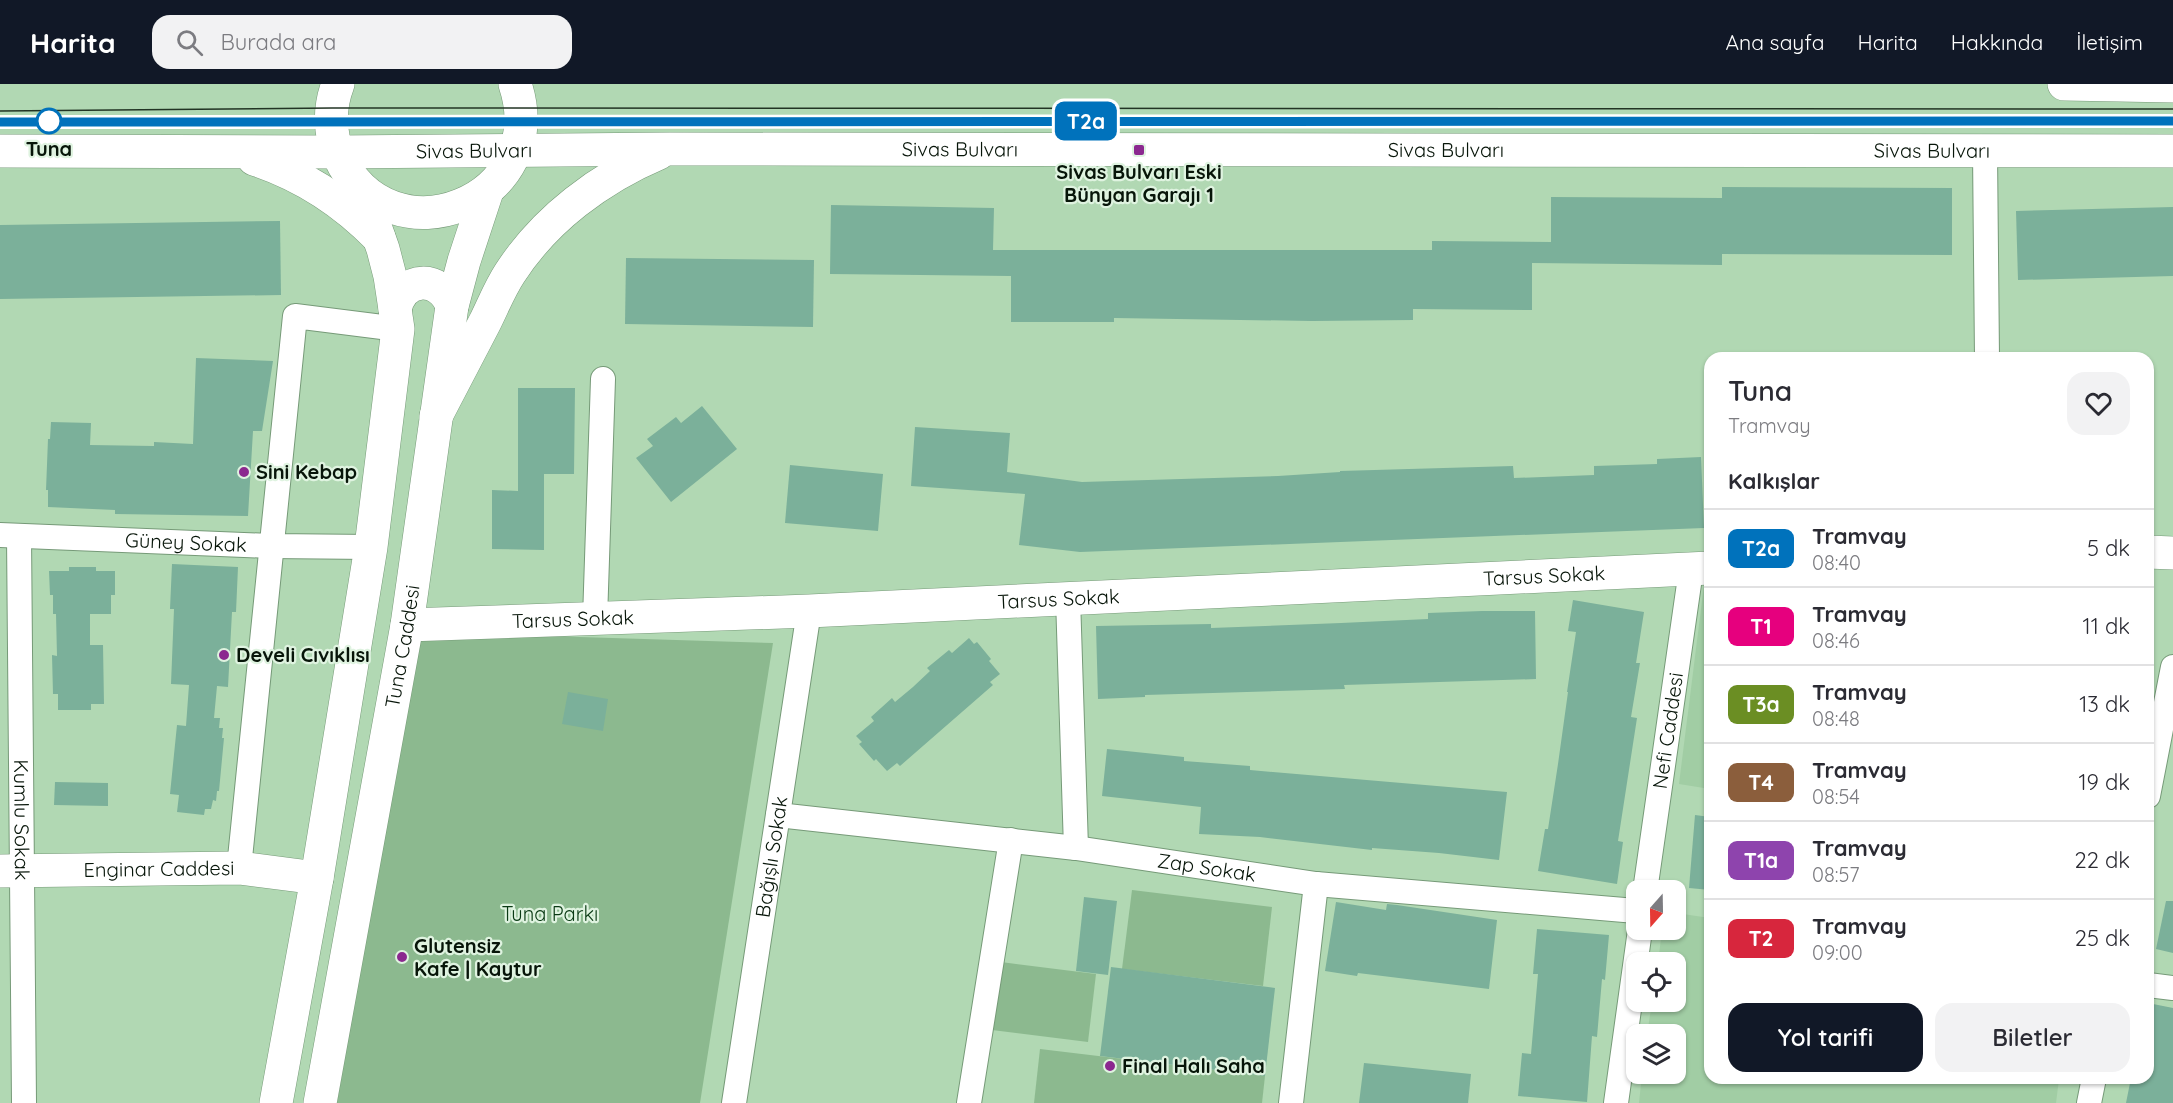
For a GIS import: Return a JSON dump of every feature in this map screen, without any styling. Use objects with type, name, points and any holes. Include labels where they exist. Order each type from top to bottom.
[{"type":"main road","points":[[338,84],[331,123],[338,152],[354,180],[379,238],[390,276],[397,319]]},
{"type":"main road","points":[[354,180],[380,201],[411,212],[427,213],[459,207],[487,191],[499,179],[515,151],[521,122],[515,84]]},
{"type":"main road","points":[[2064,84],[2173,86]]},
{"type":"main road","points":[[436,416],[509,274],[525,252],[563,212],[588,193],[623,171],[670,149]]},
{"type":"main road","name":"Sivas Bulvarı","points":[[0,151],[338,152],[670,149],[2173,151]]},
{"type":"main road","points":[[220,152],[269,164],[314,185],[338,200],[379,238]]},
{"type":"main road","name":"Tuna Caddesi","points":[[320,1103],[407,625],[452,306],[487,191]]},
{"type":"main road","points":[[276,1103],[317,878],[371,547],[397,319],[397,301],[406,289],[420,283],[436,285],[444,290],[452,306]]},
{"type":"main road","points":[[2154,552],[2173,553]]},
{"type":"main road","name":"Tarsus Sokak","points":[[407,625],[809,611],[1700,569]]},
{"type":"main road","name":"Enginar Caddesi","points":[[11,871],[239,868],[317,878]]},
{"type":"street","points":[[1985,151],[1987,352]]},
{"type":"street","points":[[239,868],[295,316],[397,319]]},
{"type":"street","points":[[595,619],[603,379]]},
{"type":"street","name":"Güney Sokak","points":[[10,536],[271,546],[371,547]]},
{"type":"street","name":"Kumlu Sokak","points":[[10,536],[11,871],[24,1103]]},
{"type":"street","name":"Nefi Caddesi","points":[[1647,880],[1700,569]]},
{"type":"street","points":[[1068,598],[1076,848]]},
{"type":"street","name":"Bağışlı Sokak","points":[[734,1103],[809,611]]},
{"type":"street","points":[[2154,775],[2167,728],[2173,667]]},
{"type":"street","name":"Zap Sokak","points":[[778,815],[1076,848],[1316,884],[1626,910]]},
{"type":"street","points":[[969,1103],[1011,840]]},
{"type":"street","points":[[1291,1103],[1316,884]]},
{"type":"street","points":[[1616,1103],[1639,940]]},
{"type":"street","points":[[2154,986],[2173,988]]},
{"type":"street","points":[[2089,1103],[2093,1084]]},
{"type":"shaded area","points":[[1704,585],[1704,788],[1679,784]]},
{"type":"shaded area","points":[[1686,914],[1704,917],[1704,1084],[2058,1084],[2056,1103],[1639,1103],[1641,1084],[1686,1084],[1686,1024],[1649,1024],[1650,1012],[1686,1012],[1686,952],[1659,952],[1661,940],[1686,940]]},
{"type":"green space","name":"Tuna Parkı","points":[[419,632],[773,643],[700,1103],[337,1103]]},
{"type":"green space","points":[[1132,890],[1272,907],[1263,986],[1122,969]]},
{"type":"green space","points":[[1001,962],[1096,974],[1088,1042],[992,1030]]},
{"type":"green space","name":"Final Halı Saha","points":[[1040,1049],[1265,1076],[1262,1103],[1034,1103]]},
{"type":"building","points":[[1722,187],[1952,188],[1952,255],[1722,254],[1722,265],[1532,263],[1532,310],[1413,309],[1413,320],[1114,318],[1114,322],[1011,322],[1011,276],[830,274],[831,205],[994,208],[993,250],[1432,250],[1432,241],[1551,242],[1551,197],[1722,198]]},
{"type":"building","points":[[2173,207],[2173,276],[2018,280],[2016,211]]},
{"type":"building","points":[[280,221],[281,295],[0,299],[0,225]]},
{"type":"building","points":[[626,258],[814,260],[813,327],[625,324]]},
{"type":"building","points":[[196,358],[273,361],[262,431],[253,431],[248,516],[115,514],[115,510],[48,507],[48,490],[46,490],[51,422],[91,423],[90,445],[154,446],[154,442],[193,444]]},
{"type":"building","points":[[518,388],[575,388],[574,474],[544,474],[544,550],[492,549],[492,490],[518,491]]},
{"type":"building","points":[[702,406],[737,449],[671,502],[636,458],[653,446],[647,439],[676,417],[681,423]]},
{"type":"building","points":[[915,427],[1010,433],[1007,472],[1082,482],[1513,466],[1514,478],[1594,475],[1594,466],[1657,464],[1657,459],[1701,457],[1704,528],[1080,552],[1019,545],[1025,494],[911,486]]},
{"type":"building","points":[[790,465],[883,474],[878,531],[785,523]]},
{"type":"building","points":[[172,564],[238,567],[236,612],[232,612],[228,687],[217,686],[214,718],[220,718],[219,728],[223,728],[222,738],[224,738],[219,791],[217,791],[216,801],[213,800],[211,809],[205,809],[204,815],[177,812],[179,795],[170,794],[177,725],[186,726],[189,685],[171,684],[174,609],[170,609]]},
{"type":"building","points":[[69,567],[96,567],[96,571],[115,571],[115,595],[111,595],[111,614],[90,614],[90,645],[103,645],[104,704],[91,704],[91,710],[58,710],[58,694],[53,694],[52,655],[57,656],[56,614],[53,614],[49,571],[69,571]]},
{"type":"building","points":[[1573,600],[1644,612],[1636,663],[1640,663],[1631,717],[1637,718],[1618,841],[1623,842],[1617,884],[1538,871],[1545,829],[1548,829],[1576,632],[1568,631]]},
{"type":"building","points":[[1535,611],[1536,679],[1344,685],[1345,689],[1145,695],[1145,697],[1098,699],[1096,626],[1211,624],[1211,628],[1341,623],[1428,619],[1428,613]]},
{"type":"building","points":[[969,638],[974,644],[977,642],[1000,674],[990,682],[993,685],[900,766],[897,763],[887,771],[876,759],[874,761],[859,744],[862,742],[856,736],[874,721],[871,717],[892,698],[895,702],[930,671],[927,668],[949,650],[952,653]]},
{"type":"building","points":[[568,692],[608,699],[603,731],[562,724]]},
{"type":"building","points":[[1107,749],[1184,757],[1184,761],[1250,766],[1250,770],[1507,792],[1499,860],[1439,853],[1372,848],[1372,850],[1260,837],[1199,834],[1201,807],[1102,796]]},
{"type":"building","points":[[55,782],[108,783],[108,806],[54,805]]},
{"type":"building","points":[[1695,815],[1704,816],[1704,889],[1689,888]]},
{"type":"building","points":[[1084,897],[1117,901],[1108,975],[1076,971]]},
{"type":"building","points":[[2166,901],[2173,901],[2173,953],[2156,949]]},
{"type":"building","points":[[1336,902],[1386,910],[1387,904],[1397,905],[1497,920],[1489,989],[1325,971]]},
{"type":"building","points":[[1537,929],[1609,935],[1605,980],[1602,979],[1597,1037],[1592,1036],[1587,1102],[1518,1096],[1522,1053],[1531,1054],[1538,974],[1533,974]]},
{"type":"building","points":[[1111,967],[1275,988],[1265,1076],[1100,1056]]},
{"type":"building","points":[[2154,1004],[2173,1008],[2173,1103],[2126,1103],[2130,1084],[2154,1084]]},
{"type":"building","points":[[1364,1063],[1471,1074],[1468,1103],[1359,1103]]},
{"type":"tram line","points":[[0,111],[332,108],[2173,109]]},
{"type":"tram line","points":[[0,122],[2173,121]]},
{"type":"tram line","name":"T2a","points":[[0,122],[2173,121]]},
{"type":"place","name":"Tuna","points":[[49,121]]},
{"type":"place","name":"Sivas Bulvarı Eski Bünyan Garajı 1","points":[[1139,150]]},
{"type":"place","name":"Sini Kebap","points":[[244,472]]},
{"type":"place","name":"Develi Cıvıklısı","points":[[224,655]]},
{"type":"place","name":"Glutensiz Kafe | Kaytur","points":[[402,957]]},
{"type":"place","name":"Final Halı Saha","points":[[1110,1066]]}]
